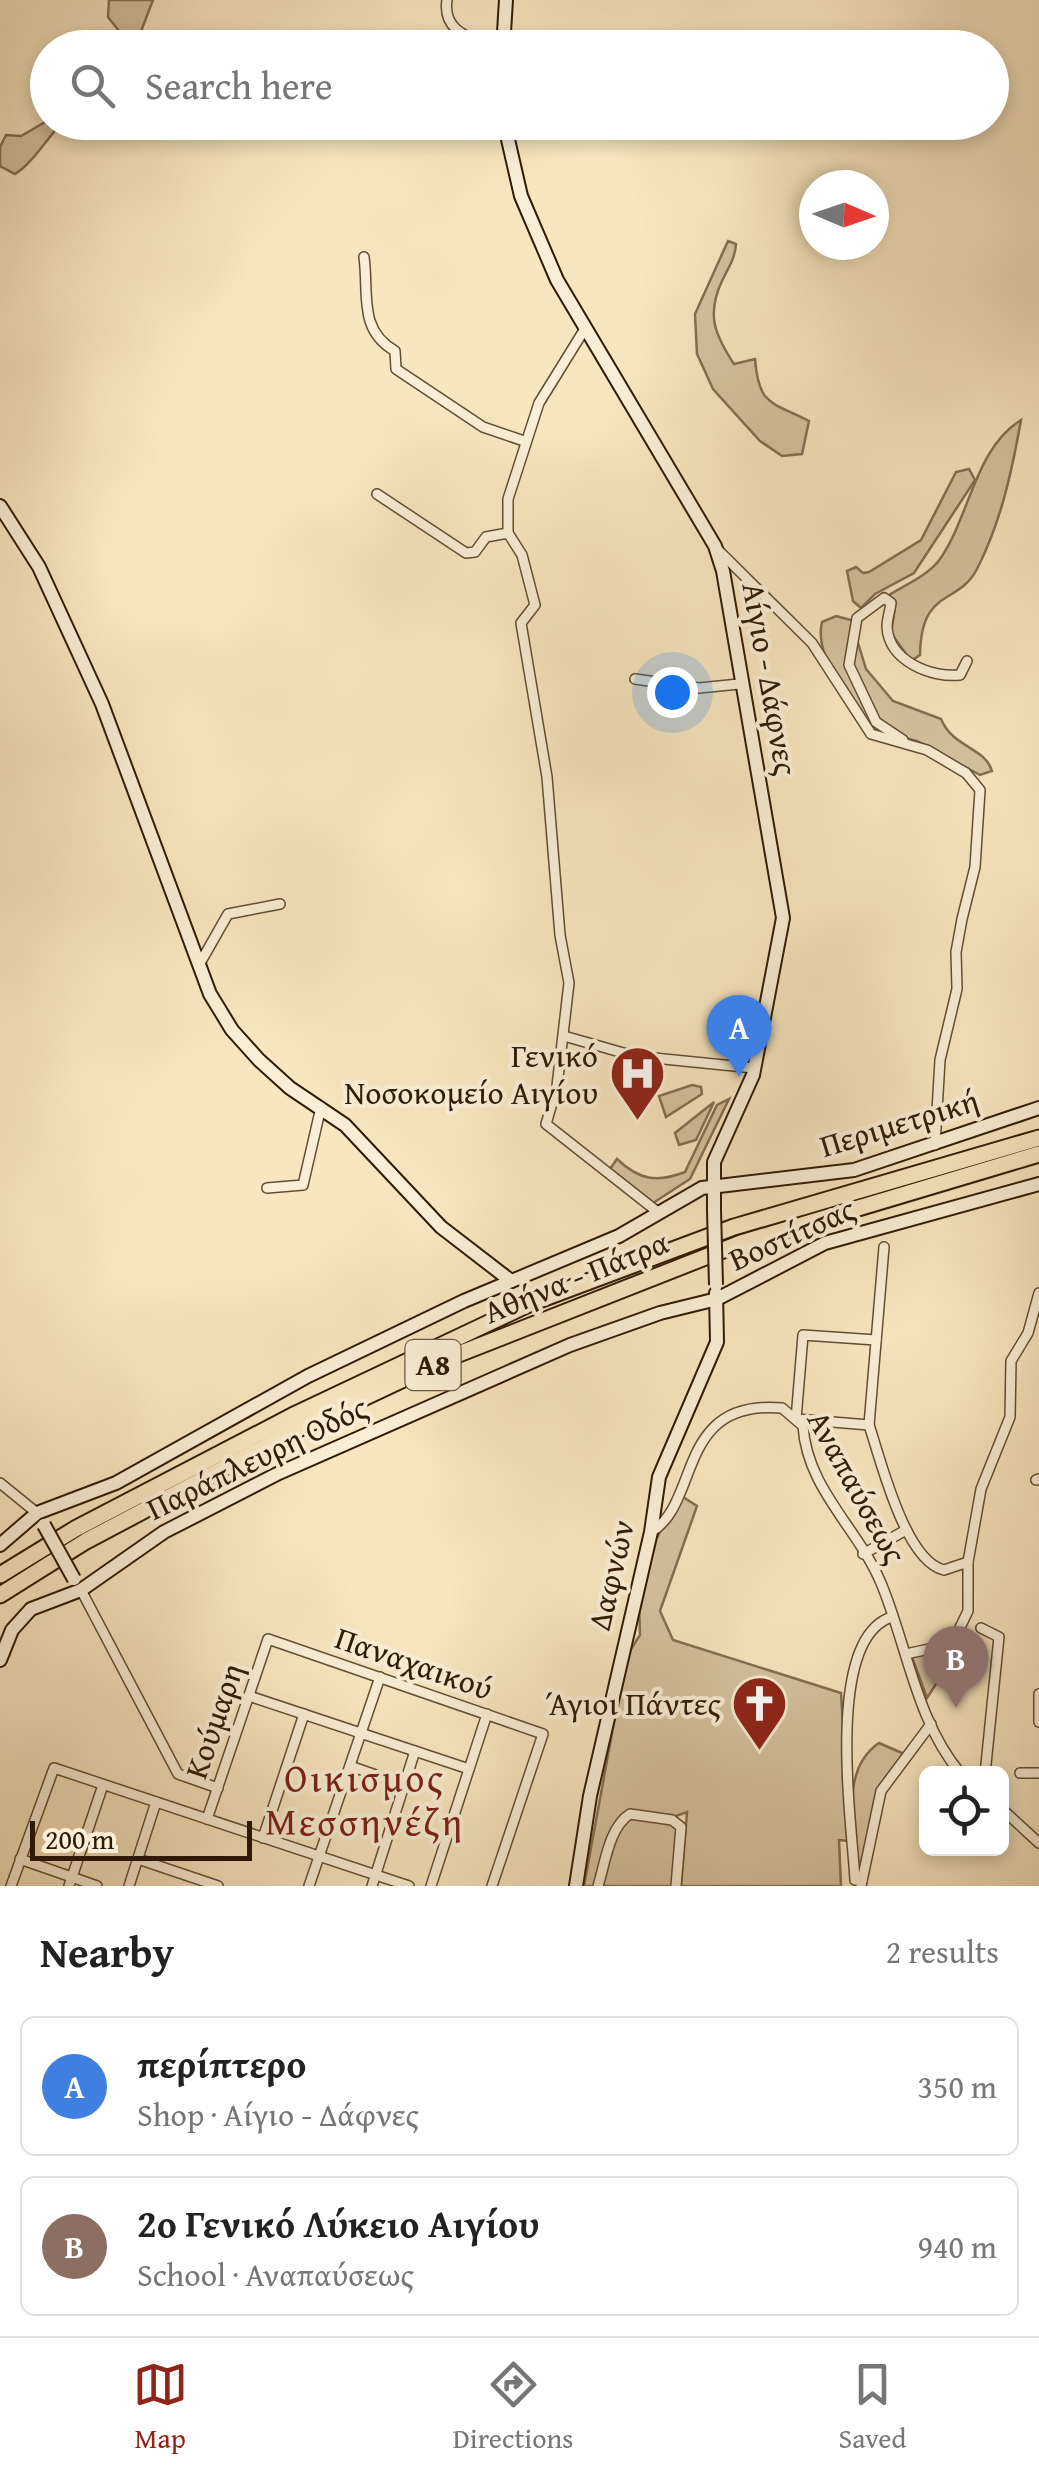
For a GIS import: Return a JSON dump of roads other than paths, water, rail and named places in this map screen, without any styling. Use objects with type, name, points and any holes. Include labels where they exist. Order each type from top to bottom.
[{"type":"highway","name":"Αθήνα - Πάτρα","points":[[0,1575],[75,1528],[262,1432],[531,1303],[734,1227],[1039,1138]]},
{"type":"highway","name":"Αθήνα - Πάτρα","points":[[0,1595],[86,1541],[272,1443],[446,1359],[741,1243],[1039,1154]]},
{"type":"street","points":[[447,0],[446,16],[456,30]]},
{"type":"street","points":[[502,30],[506,0]]},
{"type":"street","name":"Αίγιο - Δάφνες","points":[[509,140],[536,236],[715,546],[728,598],[739,684],[783,910],[754,1068],[739,1093],[714,1162],[716,1292]]},
{"type":"street","points":[[364,257],[369,326],[380,344],[395,351],[396,370],[484,427],[524,441]]},
{"type":"street","points":[[586,327],[556,370],[524,441],[508,498],[508,533],[522,555],[535,604],[521,623],[547,776],[560,935],[568,974],[564,1036],[546,1124],[658,1213]]},
{"type":"street","points":[[377,494],[466,553],[475,552],[486,538],[508,533]]},
{"type":"street","points":[[0,506],[39,567],[95,687],[210,994],[244,1044],[290,1088],[358,1136],[442,1227],[511,1281]]},
{"type":"street","points":[[715,546],[804,634],[871,734],[905,742]]},
{"type":"street","points":[[935,1144],[940,1060],[957,990],[956,952],[975,867],[980,790],[966,773],[905,742],[876,722],[849,665],[856,618],[884,598],[891,603],[889,636],[909,662],[945,676],[960,675],[967,661]]},
{"type":"street","points":[[635,678],[698,688],[739,684]]},
{"type":"street","points":[[199,964],[228,914],[280,904]]},
{"type":"street","points":[[564,1036],[634,1056],[754,1068]]},
{"type":"street","points":[[267,1188],[304,1186],[321,1107]]},
{"type":"street","name":"Περιμετρική","points":[[0,1544],[308,1376],[511,1281],[605,1242],[713,1186],[854,1170],[1039,1108]]},
{"type":"street","name":"Βοστίτσας","points":[[570,1345],[716,1292],[825,1243],[1039,1184]]},
{"type":"street","points":[[884,1247],[869,1425],[906,1530],[935,1568],[948,1570],[968,1562]]},
{"type":"street","name":"Δαφνών","points":[[576,1886],[590,1796],[663,1463],[718,1340],[716,1292]]},
{"type":"street","points":[[906,1654],[952,1644],[968,1611],[968,1562],[981,1490],[1004,1437],[1012,1401],[1010,1365],[1028,1333],[1039,1293]]},
{"type":"street","points":[[869,1425],[796,1419],[803,1335],[876,1340]]},
{"type":"street","name":"Παράπλευρη Οδός","points":[[0,1660],[12,1630],[24,1614],[164,1532],[279,1474],[570,1345]]},
{"type":"street","points":[[1000,1399],[1012,1401]]},
{"type":"street","name":"Αναπαύσεως","points":[[650,1532],[665,1521],[689,1463],[719,1425],[758,1406],[782,1408],[803,1426],[804,1445],[826,1497],[880,1581],[931,1724],[956,1766]]},
{"type":"street","points":[[0,1483],[41,1519],[178,1774],[218,1788]]},
{"type":"street","points":[[863,1554],[906,1530]]},
{"type":"street","points":[[892,1617],[875,1624],[866,1635],[846,1707],[855,1880],[862,1884],[880,1792],[931,1724]]},
{"type":"street","points":[[981,1628],[999,1637],[986,1766]]},
{"type":"street","name":"Κούμαρη","points":[[206,1819],[268,1639]]},
{"type":"street","name":"Παναχαικού","points":[[268,1639],[543,1734],[492,1886]]},
{"type":"street","points":[[309,1886],[380,1678]]},
{"type":"street","points":[[1038,1722],[1039,1694]]},
{"type":"street","points":[[249,1696],[470,1769]]},
{"type":"street","points":[[264,1838],[304,1714]]},
{"type":"street","points":[[432,1886],[487,1714]]},
{"type":"street","points":[[372,1886],[415,1751]]},
{"type":"street","points":[[350,1766],[404,1784]]},
{"type":"street","points":[[11,1886],[54,1768],[409,1886]]},
{"type":"street","points":[[1020,1772],[1039,1773]]},
{"type":"street","points":[[70,1882],[103,1785]]},
{"type":"street","points":[[129,1886],[156,1802]]},
{"type":"street","points":[[598,1886],[611,1842],[620,1822],[630,1814],[672,1820],[681,1827],[676,1886]]},
{"type":"street","points":[[1009,1815],[1039,1843]]},
{"type":"street","points":[[20,1859],[70,1882],[97,1886]]},
{"type":"street","points":[[138,1859],[190,1881],[218,1886]]},
{"type":"place","name":"περίπτερο","points":[[739,1077]]},
{"type":"place","name":"Γενικό Νοσοκομείο Αιγίου","points":[[637,1123]]},
{"type":"place","name":"2ο Γενικό Λύκειο Αιγίου","points":[[956,1708]]},
{"type":"place","name":"Άγιοι Πάντες","points":[[760,1753]]},
{"type":"district","name":"Οικισμος Μεσσηνέζη","points":[[365,1800]]}]
